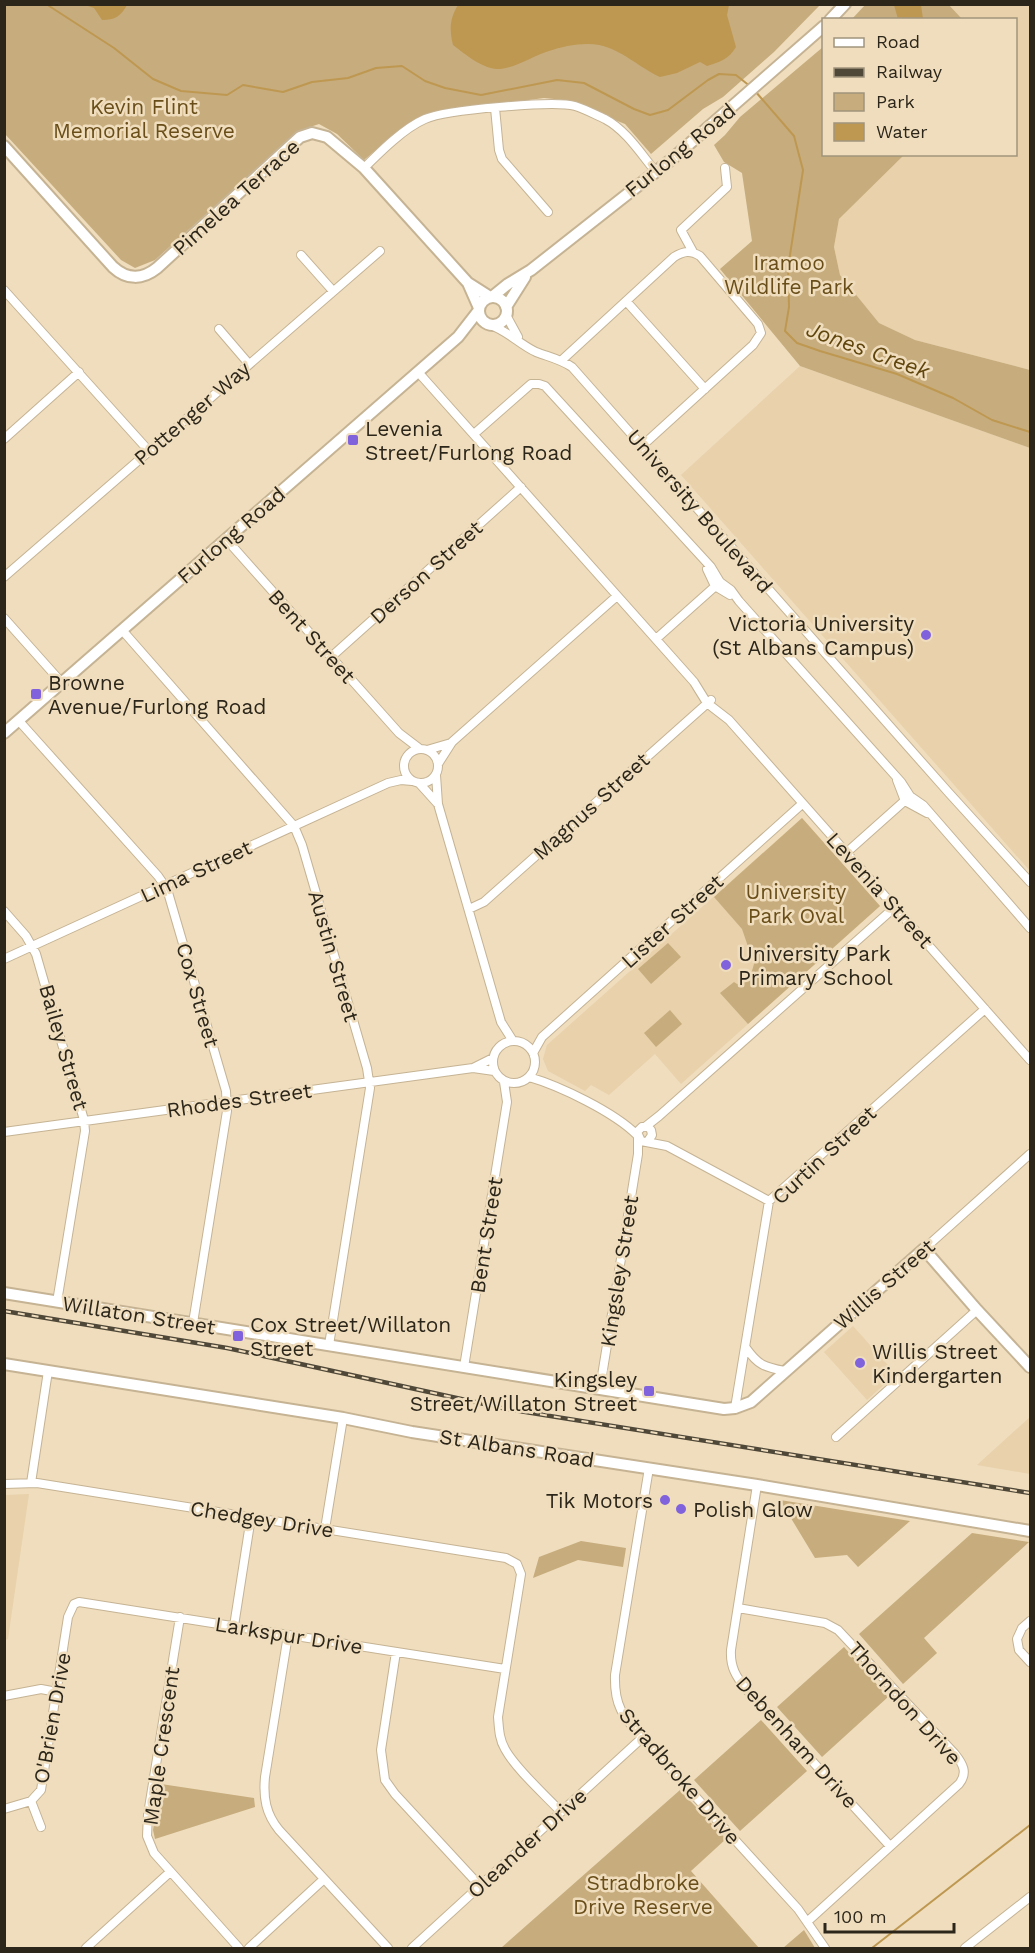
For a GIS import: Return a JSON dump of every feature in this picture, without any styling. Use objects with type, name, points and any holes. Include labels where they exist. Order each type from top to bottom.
[{"type":"main road","points":[[832,18],[845,4]]},
{"type":"main road","name":"Furlong Road","points":[[491,297],[531,270],[656,172],[822,28]]},
{"type":"main road","name":"Pimelea Terrace","points":[[4,146],[113,267],[132,278],[145,276],[157,268],[300,137],[312,133],[327,137],[364,168],[468,283],[491,297]]},
{"type":"main road","name":"Furlong Road","points":[[506,311],[517,288],[531,270]]},
{"type":"main road","name":"Pimelea Terrace","points":[[468,283],[479,309]]},
{"type":"main road","points":[[491,297],[501,300],[506,311],[498,324],[489,324],[482,320],[479,309],[483,301],[491,297]]},
{"type":"main road","name":"Furlong Road","points":[[4,733],[458,337],[479,309]]},
{"type":"main road","name":"Furlong Road","points":[[458,337],[489,324]]},
{"type":"main road","points":[[924,1249],[1030,1367]]},
{"type":"main road","name":"Willis Street","points":[[735,1408],[751,1402],[924,1249]]},
{"type":"main road","name":"Willaton Street","points":[[4,1293],[724,1409],[735,1408]]},
{"type":"main road","name":"St Albans Road","points":[[4,1364],[1030,1531]]},
{"type":"street","points":[[364,168],[414,124],[426,118],[495,108],[548,104],[575,106],[606,120],[615,126],[656,172]]},
{"type":"street","points":[[495,108],[502,159],[548,212]]},
{"type":"street","points":[[693,252],[681,230],[727,187],[725,168]]},
{"type":"street","name":"Pottenger Way","points":[[4,577],[380,250]]},
{"type":"street","points":[[562,360],[674,257],[683,252],[693,252],[700,256],[758,324],[761,333],[753,345],[643,445]]},
{"type":"street","points":[[301,255],[333,291]]},
{"type":"street","points":[[4,290],[149,451]]},
{"type":"street","points":[[626,301],[705,389]]},
{"type":"street","points":[[506,311],[514,333],[524,345]]},
{"type":"street","name":"University Boulevard","points":[[489,324],[505,330],[537,352],[562,360],[572,367],[949,794],[1030,882]]},
{"type":"street","points":[[219,329],[249,364]]},
{"type":"street","points":[[4,439],[79,372]]},
{"type":"street","name":"Levenia Street","points":[[418,372],[694,682],[703,688],[709,701],[724,711],[729,720],[802,804],[1030,1059]]},
{"type":"street","points":[[474,434],[531,384],[545,386],[711,567],[717,584],[731,590],[905,786],[908,798]]},
{"type":"street","name":"Derson Street","points":[[331,657],[521,487]]},
{"type":"street","name":"Bent Street","points":[[226,539],[399,733],[423,749]]},
{"type":"street","points":[[656,639],[717,584]]},
{"type":"street","points":[[513,1041],[501,1022],[438,804],[436,775],[438,764],[452,742],[617,596]]},
{"type":"street","points":[[4,618],[62,682]]},
{"type":"street","name":"Austin Street","points":[[122,630],[294,826],[305,856],[369,1082],[329,1345]]},
{"type":"street","name":"Magnus Street","points":[[469,909],[484,902],[709,701]]},
{"type":"street","name":"Cox Street","points":[[19,721],[164,885],[219,1069],[227,1102],[193,1323]]},
{"type":"street","name":"Bent Street","points":[[399,733],[405,746],[406,760]]},
{"type":"street","points":[[438,804],[406,774],[406,760],[423,749],[452,742]]},
{"type":"street","points":[[423,749],[435,755],[438,764]]},
{"type":"street","name":"Lima Street","points":[[388,783],[399,773],[406,760]]},
{"type":"street","points":[[416,782],[429,782],[436,775]]},
{"type":"street","name":"Lima Street","points":[[4,959],[388,783],[401,780],[416,782]]},
{"type":"street","points":[[908,798],[923,805],[1030,928]]},
{"type":"street","points":[[846,853],[908,798]]},
{"type":"street","name":"Lister Street","points":[[533,1053],[542,1037],[802,804]]},
{"type":"street","name":"Kingsley Street","points":[[638,1154],[659,1116],[895,907]]},
{"type":"street","name":"Bailey Street","points":[[4,911],[33,946],[40,964],[84,1120],[85,1131],[57,1302]]},
{"type":"street","name":"Curtin Street","points":[[735,1408],[769,1201],[985,1009]]},
{"type":"street","points":[[500,1045],[513,1041],[525,1044],[533,1053],[534,1067],[529,1077],[516,1084],[504,1082],[494,1071],[493,1058],[500,1045],[501,1022]]},
{"type":"street","name":"Lister Street","points":[[525,1044],[542,1037]]},
{"type":"street","name":"Rhodes Street","points":[[473,1068],[493,1058]]},
{"type":"street","points":[[534,1067],[551,1083]]},
{"type":"street","name":"Rhodes Street","points":[[4,1132],[473,1068],[494,1071]]},
{"type":"street","points":[[529,1077],[551,1083],[769,1201]]},
{"type":"street","name":"Bent Street","points":[[504,1082],[507,1102]]},
{"type":"street","name":"Bent Street","points":[[464,1367],[507,1102],[516,1084]]},
{"type":"street","points":[[623,1123],[641,1141],[647,1134]]},
{"type":"street","name":"Kingsley Street","points":[[600,1388],[638,1154],[638,1136]]},
{"type":"street","name":"Willis Street","points":[[924,1249],[1030,1154]]},
{"type":"street","points":[[836,1437],[977,1310]]},
{"type":"street","points":[[746,1348],[764,1367],[785,1371]]},
{"type":"street","points":[[31,1483],[48,1371]]},
{"type":"street","points":[[325,1529],[343,1418]]},
{"type":"street","name":"Stradbroke Drive","points":[[649,1468],[615,1682],[617,1702],[620,1710],[642,1738],[808,1921],[825,1948]]},
{"type":"street","name":"Chedgey Drive","points":[[4,1484],[31,1483],[506,1558],[517,1564],[521,1574],[505,1669]]},
{"type":"street","name":"Debenham Drive","points":[[757,1485],[731,1657],[734,1673],[890,1846]]},
{"type":"street","points":[[234,1626],[251,1517]]},
{"type":"street","name":"Larkspur Drive","points":[[74,1605],[82,1601],[505,1669]]},
{"type":"street","name":"O'Brien Drive","points":[[4,1809],[32,1801],[40,1790],[68,1617],[74,1605]]},
{"type":"street","name":"Thorndon Drive","points":[[738,1608],[825,1623],[838,1630],[885,1677],[961,1762],[965,1773],[959,1784],[808,1921]]},
{"type":"street","name":"Maple Crescent","points":[[180,1617],[147,1836],[154,1853],[169,1873],[239,1948]]},
{"type":"street","points":[[1030,1621],[1021,1630],[1017,1641],[1019,1650],[1030,1662]]},
{"type":"street","points":[[288,1635],[265,1777],[265,1802],[274,1824],[388,1948]]},
{"type":"street","points":[[396,1652],[381,1750],[385,1780],[480,1886]]},
{"type":"street","points":[[505,1669],[498,1717],[500,1735],[505,1749],[561,1812]]},
{"type":"street","points":[[4,1696],[41,1689],[57,1692]]},
{"type":"street","name":"Oleander Drive","points":[[412,1948],[642,1738]]},
{"type":"street","points":[[32,1801],[41,1827]]},
{"type":"street","points":[[86,1948],[169,1873]]},
{"type":"street","points":[[249,1948],[324,1879]]},
{"type":"street","points":[[965,1948],[975,1945],[1030,1897]]},
{"type":"shaded area","points":[[949,5],[1030,5],[1030,370],[915,340],[879,323],[840,275],[834,247],[839,219],[903,156],[1017,156],[1017,18],[961,18]]},
{"type":"shaded area","name":"Victoria University (St Albans Campus)","points":[[800,366],[1030,448],[1030,871],[681,475]]},
{"type":"shaded area","name":"University Park Primary School","points":[[802,818],[880,906],[681,1084],[655,1054],[609,1095],[591,1085],[585,1091],[548,1071],[543,1059],[547,1045]]},
{"type":"shaded area","name":"Willis Street Kindergarten","points":[[853,1326],[896,1374],[867,1400],[824,1352]]},
{"type":"shaded area","points":[[1030,1417],[1030,1474],[977,1465]]},
{"type":"shaded area","points":[[29,1494],[8,1639],[5,1640],[5,1495]]},
{"type":"green space","points":[[866,4],[949,5],[961,18],[853,18]]},
{"type":"green space","name":"Kevin Flint Memorial Reserve","points":[[5,5],[820,5],[774,52],[723,97],[703,109],[651,154],[625,124],[564,100],[544,98],[425,114],[403,127],[364,160],[337,134],[319,124],[298,131],[155,260],[135,268],[121,260],[5,134]]},
{"type":"green space","name":"Iramoo Wildlife Park","points":[[822,48],[822,156],[903,156],[839,219],[834,247],[840,275],[879,323],[915,340],[1030,370],[1030,448],[800,366],[720,269],[752,241],[742,173],[724,162],[714,145],[740,117]]},
{"type":"green space","name":"University Park Oval","points":[[802,818],[880,906],[748,1024],[720,993],[734,982],[737,984],[749,981],[754,964],[742,929],[714,897]]},
{"type":"green space","points":[[668,943],[681,957],[651,984],[638,969]]},
{"type":"green space","points":[[670,1010],[682,1024],[656,1047],[644,1033]]},
{"type":"green space","points":[[780,1500],[910,1521],[858,1567],[847,1555],[815,1558]]},
{"type":"green space","points":[[972,1533],[1029,1542],[924,1638],[937,1653],[903,1684],[859,1634]]},
{"type":"green space","points":[[581,1541],[626,1548],[623,1567],[578,1560],[533,1578],[539,1557]]},
{"type":"green space","points":[[844,1647],[888,1697],[822,1757],[777,1707]]},
{"type":"green space","points":[[761,1720],[807,1771],[740,1831],[694,1780]]},
{"type":"green space","points":[[161,1784],[254,1798],[255,1807],[155,1839],[153,1830]]},
{"type":"green space","name":"Stradbroke Drive Reserve","points":[[680,1790],[726,1839],[691,1871],[759,1948],[501,1948]]},
{"type":"green space","points":[[804,1930],[815,1948],[783,1948]]},
{"type":"water","points":[[127,4],[117,17],[102,20],[94,8],[85,5]]},
{"type":"water","points":[[458,5],[729,5],[727,15],[736,47],[727,57],[716,63],[707,66],[700,62],[677,73],[660,77],[615,50],[593,44],[561,48],[510,67],[497,69],[479,63],[453,45],[451,24]]},
{"type":"water","points":[[894,5],[921,5],[923,18],[898,18]]},
{"type":"waterway","name":"Jones Creek","points":[[46,4],[114,48],[153,79],[181,91],[227,95],[243,85],[283,92],[312,82],[348,78],[376,68],[402,66],[425,81],[445,88],[481,95],[557,80],[584,83],[650,115],[668,110],[719,74],[736,75],[751,87]]},
{"type":"waterway","name":"Jones Creek","points":[[755,91],[794,136],[803,170],[788,268],[789,307],[785,331],[797,343],[897,374],[953,398],[992,420],[1030,432]]},
{"type":"waterway","points":[[872,1948],[1030,1825]]},
{"type":"railway","points":[[4,1311],[227,1348],[507,1409],[1030,1493]]},
{"type":"place","name":"Levenia Street/Furlong Road","points":[[353,440]]},
{"type":"place","name":"Victoria University (St Albans Campus)","points":[[926,635]]},
{"type":"place","name":"Browne Avenue/Furlong Road","points":[[36,694]]},
{"type":"place","name":"University Park Primary School","points":[[726,965]]},
{"type":"place","name":"Cox Street/Willaton Street","points":[[238,1336]]},
{"type":"place","name":"Willis Street Kindergarten","points":[[860,1363]]},
{"type":"place","name":"Kingsley Street/Willaton Street","points":[[649,1391]]},
{"type":"place","name":"Tik Motors","points":[[665,1500]]},
{"type":"place","name":"Polish Glow","points":[[681,1509]]}]
